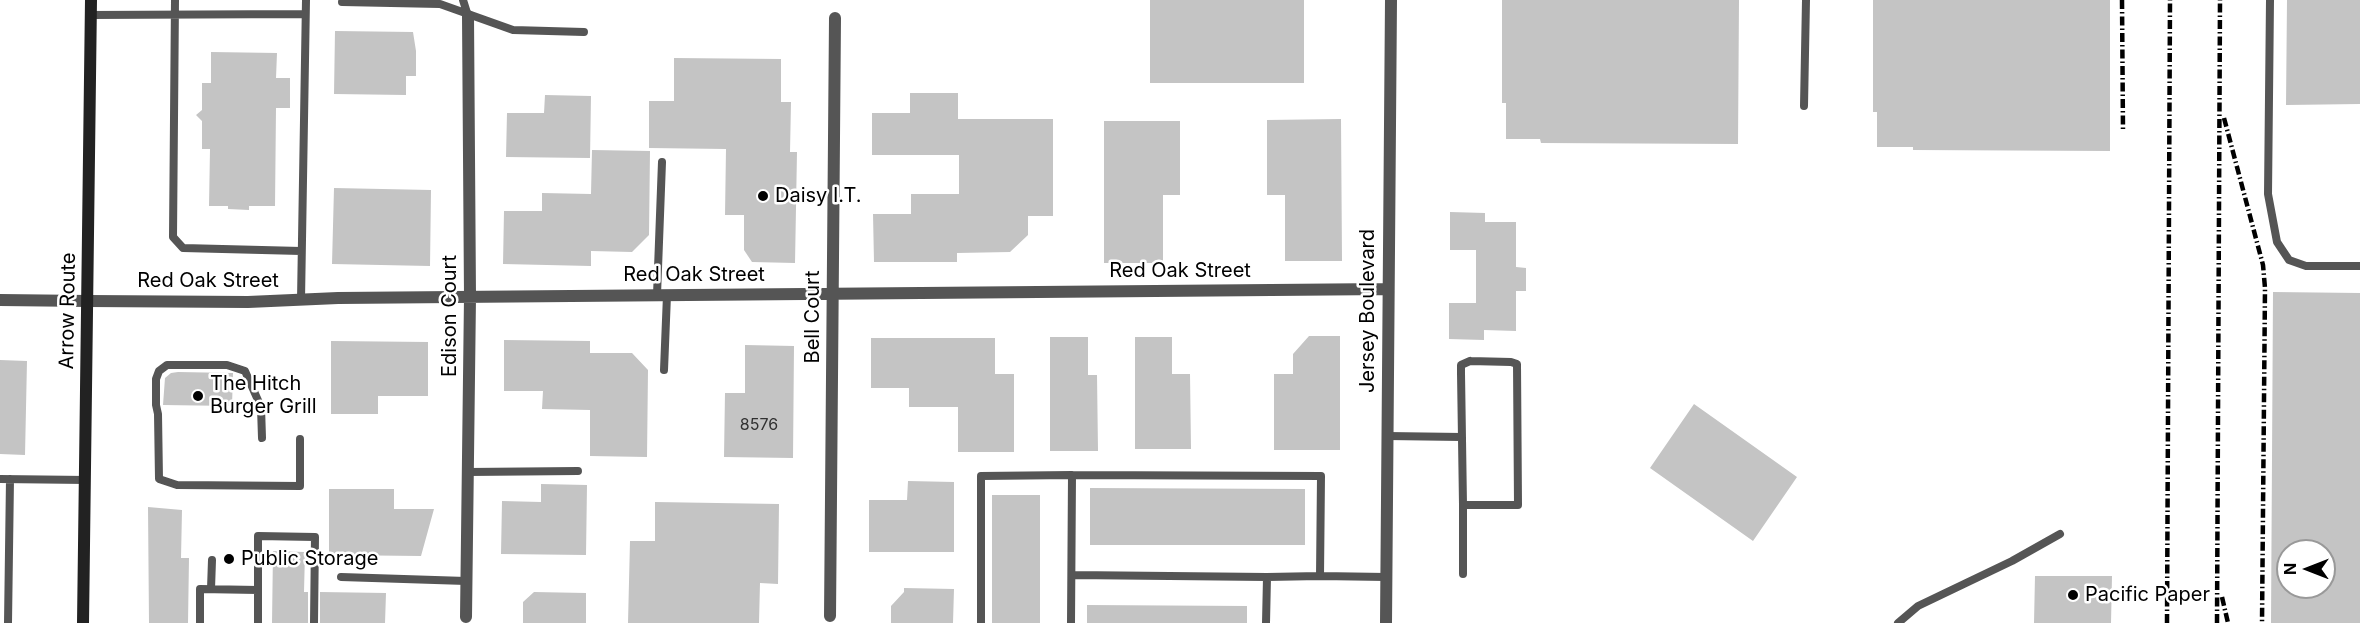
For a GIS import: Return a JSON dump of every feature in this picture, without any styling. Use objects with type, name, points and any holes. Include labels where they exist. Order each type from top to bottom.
[{"type":"main road","name":"Arrow Route","points":[[83,623],[92,0]]},
{"type":"street","name":"Jersey Boulevard","points":[[1386,623],[1391,0]]},
{"type":"street","name":"Edison Court","points":[[463,620],[466,581],[470,297],[468,16]]},
{"type":"street","name":"Bell Court","points":[[830,616],[835,18]]},
{"type":"street","name":"Red Oak Street","points":[[0,300],[248,302],[470,297],[1388,289]]},
{"type":"lane","points":[[175,0],[173,237],[183,248],[302,251]]},
{"type":"lane","points":[[301,300],[306,0]]},
{"type":"lane","points":[[463,0],[468,16]]},
{"type":"lane","points":[[1804,106],[1806,0]]},
{"type":"lane","points":[[2270,0],[2268,194],[2277,242],[2289,260],[2306,266],[2360,266]]},
{"type":"lane","points":[[342,2],[440,4],[468,16],[513,30],[584,32]]},
{"type":"lane","points":[[91,15],[305,14]]},
{"type":"lane","points":[[662,162],[664,370]]},
{"type":"lane","points":[[1463,505],[1518,505],[1517,364],[1470,361],[1461,365],[1463,574]]},
{"type":"lane","points":[[262,438],[261,407],[245,370],[227,364],[167,365],[159,371],[156,387],[159,479],[177,485],[300,486],[300,439]]},
{"type":"lane","points":[[1387,436],[1462,437]]},
{"type":"lane","points":[[468,472],[578,471]]},
{"type":"lane","points":[[1071,475],[1071,623]]},
{"type":"lane","points":[[981,623],[981,476],[1321,476],[1320,576]]},
{"type":"lane","points":[[0,479],[86,480]]},
{"type":"lane","points":[[8,623],[4,574],[10,479]]},
{"type":"lane","points":[[1898,623],[1918,606],[2012,561],[2060,534]]},
{"type":"lane","points":[[258,623],[258,536],[315,537],[314,623]]},
{"type":"lane","points":[[211,589],[212,560]]},
{"type":"lane","points":[[1071,574],[1386,577]]},
{"type":"lane","points":[[341,577],[466,581]]},
{"type":"lane","points":[[1266,623],[1267,577]]},
{"type":"lane","points":[[200,623],[200,589],[258,590]]},
{"type":"building","points":[[1150,0],[1304,0],[1304,83],[1150,83]]},
{"type":"building","points":[[1502,0],[1739,0],[1738,144],[1541,143],[1540,139],[1506,139],[1506,103],[1502,103]]},
{"type":"building","points":[[1873,0],[2110,0],[2110,151],[1913,150],[1913,147],[1877,147],[1877,112],[1873,112]]},
{"type":"building","points":[[2287,0],[2360,0],[2360,104],[2286,105]]},
{"type":"building","points":[[335,31],[413,32],[416,76],[406,76],[406,95],[334,94]]},
{"type":"building","points":[[211,52],[277,53],[276,78],[290,78],[290,108],[276,108],[275,206],[249,206],[249,210],[228,209],[228,206],[209,206],[210,149],[202,149],[202,121],[196,115],[202,110],[202,83],[211,83]]},
{"type":"building","points":[[674,58],[781,59],[781,102],[791,102],[790,152],[797,152],[795,263],[752,262],[744,250],[744,215],[725,215],[726,149],[649,148],[649,101],[674,101]]},
{"type":"building","points":[[910,93],[958,93],[958,119],[1053,119],[1053,216],[1028,216],[1028,235],[1010,252],[957,253],[957,262],[874,262],[873,214],[911,214],[911,194],[959,194],[959,155],[872,155],[872,113],[910,113]]},
{"type":"building","points":[[545,95],[591,96],[590,158],[506,157],[507,113],[544,113]]},
{"type":"building","points":[[1341,119],[1342,261],[1285,261],[1285,195],[1267,195],[1267,120]]},
{"type":"building","points":[[1104,121],[1180,121],[1180,195],[1163,195],[1163,263],[1104,263]]},
{"type":"building","points":[[592,150],[650,151],[649,235],[632,252],[591,251],[591,266],[503,264],[504,211],[542,211],[542,193],[591,194]]},
{"type":"building","points":[[334,188],[431,190],[430,266],[332,264]]},
{"type":"building","points":[[1450,212],[1485,213],[1485,222],[1516,222],[1516,267],[1526,268],[1526,291],[1516,291],[1516,331],[1484,330],[1484,340],[1449,339],[1449,303],[1476,303],[1476,250],[1450,250]]},
{"type":"building","points":[[2273,292],[2360,293],[2360,623],[2271,623]]},
{"type":"building","points":[[1309,336],[1340,336],[1340,450],[1274,450],[1274,374],[1293,374],[1293,354]]},
{"type":"building","points":[[1050,337],[1088,337],[1088,375],[1097,375],[1098,451],[1050,451]]},
{"type":"building","points":[[1135,337],[1172,337],[1172,374],[1190,374],[1191,449],[1135,449]]},
{"type":"building","points":[[871,338],[995,338],[995,374],[1014,374],[1014,452],[958,452],[958,407],[909,407],[909,388],[871,388]]},
{"type":"building","points":[[504,340],[590,341],[590,353],[632,353],[648,370],[647,457],[590,456],[590,410],[542,409],[543,391],[504,391]]},
{"type":"building","points":[[331,341],[428,342],[428,396],[378,396],[378,414],[331,414]]},
{"type":"building","points":[[745,345],[794,346],[793,458],[724,457],[725,393],[745,393]]},
{"type":"building","points":[[0,360],[27,361],[25,455],[0,454]]},
{"type":"building","name":"The Hitch Burger Grill","points":[[171,373],[233,373],[232,406],[163,405],[165,378]]},
{"type":"building","points":[[1694,404],[1797,477],[1753,541],[1650,468]]},
{"type":"building","points":[[908,481],[954,482],[954,552],[869,552],[869,500],[907,500]]},
{"type":"building","points":[[541,484],[587,485],[586,555],[501,554],[502,501],[541,502]]},
{"type":"building","points":[[1090,488],[1305,489],[1305,545],[1090,545]]},
{"type":"building","points":[[329,489],[394,489],[394,509],[434,509],[421,556],[329,555]]},
{"type":"building","points":[[992,495],[1040,495],[1040,623],[992,623]]},
{"type":"building","points":[[655,502],[779,504],[778,584],[760,583],[759,623],[628,623],[630,541],[655,541]]},
{"type":"building","points":[[148,507],[182,510],[181,558],[189,558],[188,623],[149,623]]},
{"type":"building","points":[[273,551],[305,552],[304,592],[308,592],[308,623],[272,623]]},
{"type":"building","name":"Pacific Paper","points":[[2035,576],[2112,576],[2111,623],[2034,623]]},
{"type":"building","points":[[904,588],[954,589],[953,623],[891,623],[891,606],[904,592]]},
{"type":"building","points":[[320,592],[386,593],[385,623],[320,623]]},
{"type":"building","points":[[534,592],[586,593],[586,623],[523,623],[523,602]]},
{"type":"building","points":[[1087,605],[1247,606],[1247,623],[1087,623]]},
{"type":"railway","points":[[2122,0],[2123,131]]},
{"type":"railway","points":[[2167,623],[2170,0]]},
{"type":"railway","points":[[2217,623],[2220,0]]},
{"type":"railway","points":[[2224,118],[2263,265],[2265,288],[2262,623]]},
{"type":"railway","points":[[2222,597],[2228,623]]},
{"type":"place","name":"Daisy I.T.","points":[[763,196]]},
{"type":"place","name":"The Hitch Burger Grill","points":[[198,396]]},
{"type":"place","name":"Public Storage","points":[[229,559]]},
{"type":"place","name":"Pacific Paper","points":[[2073,595]]}]
